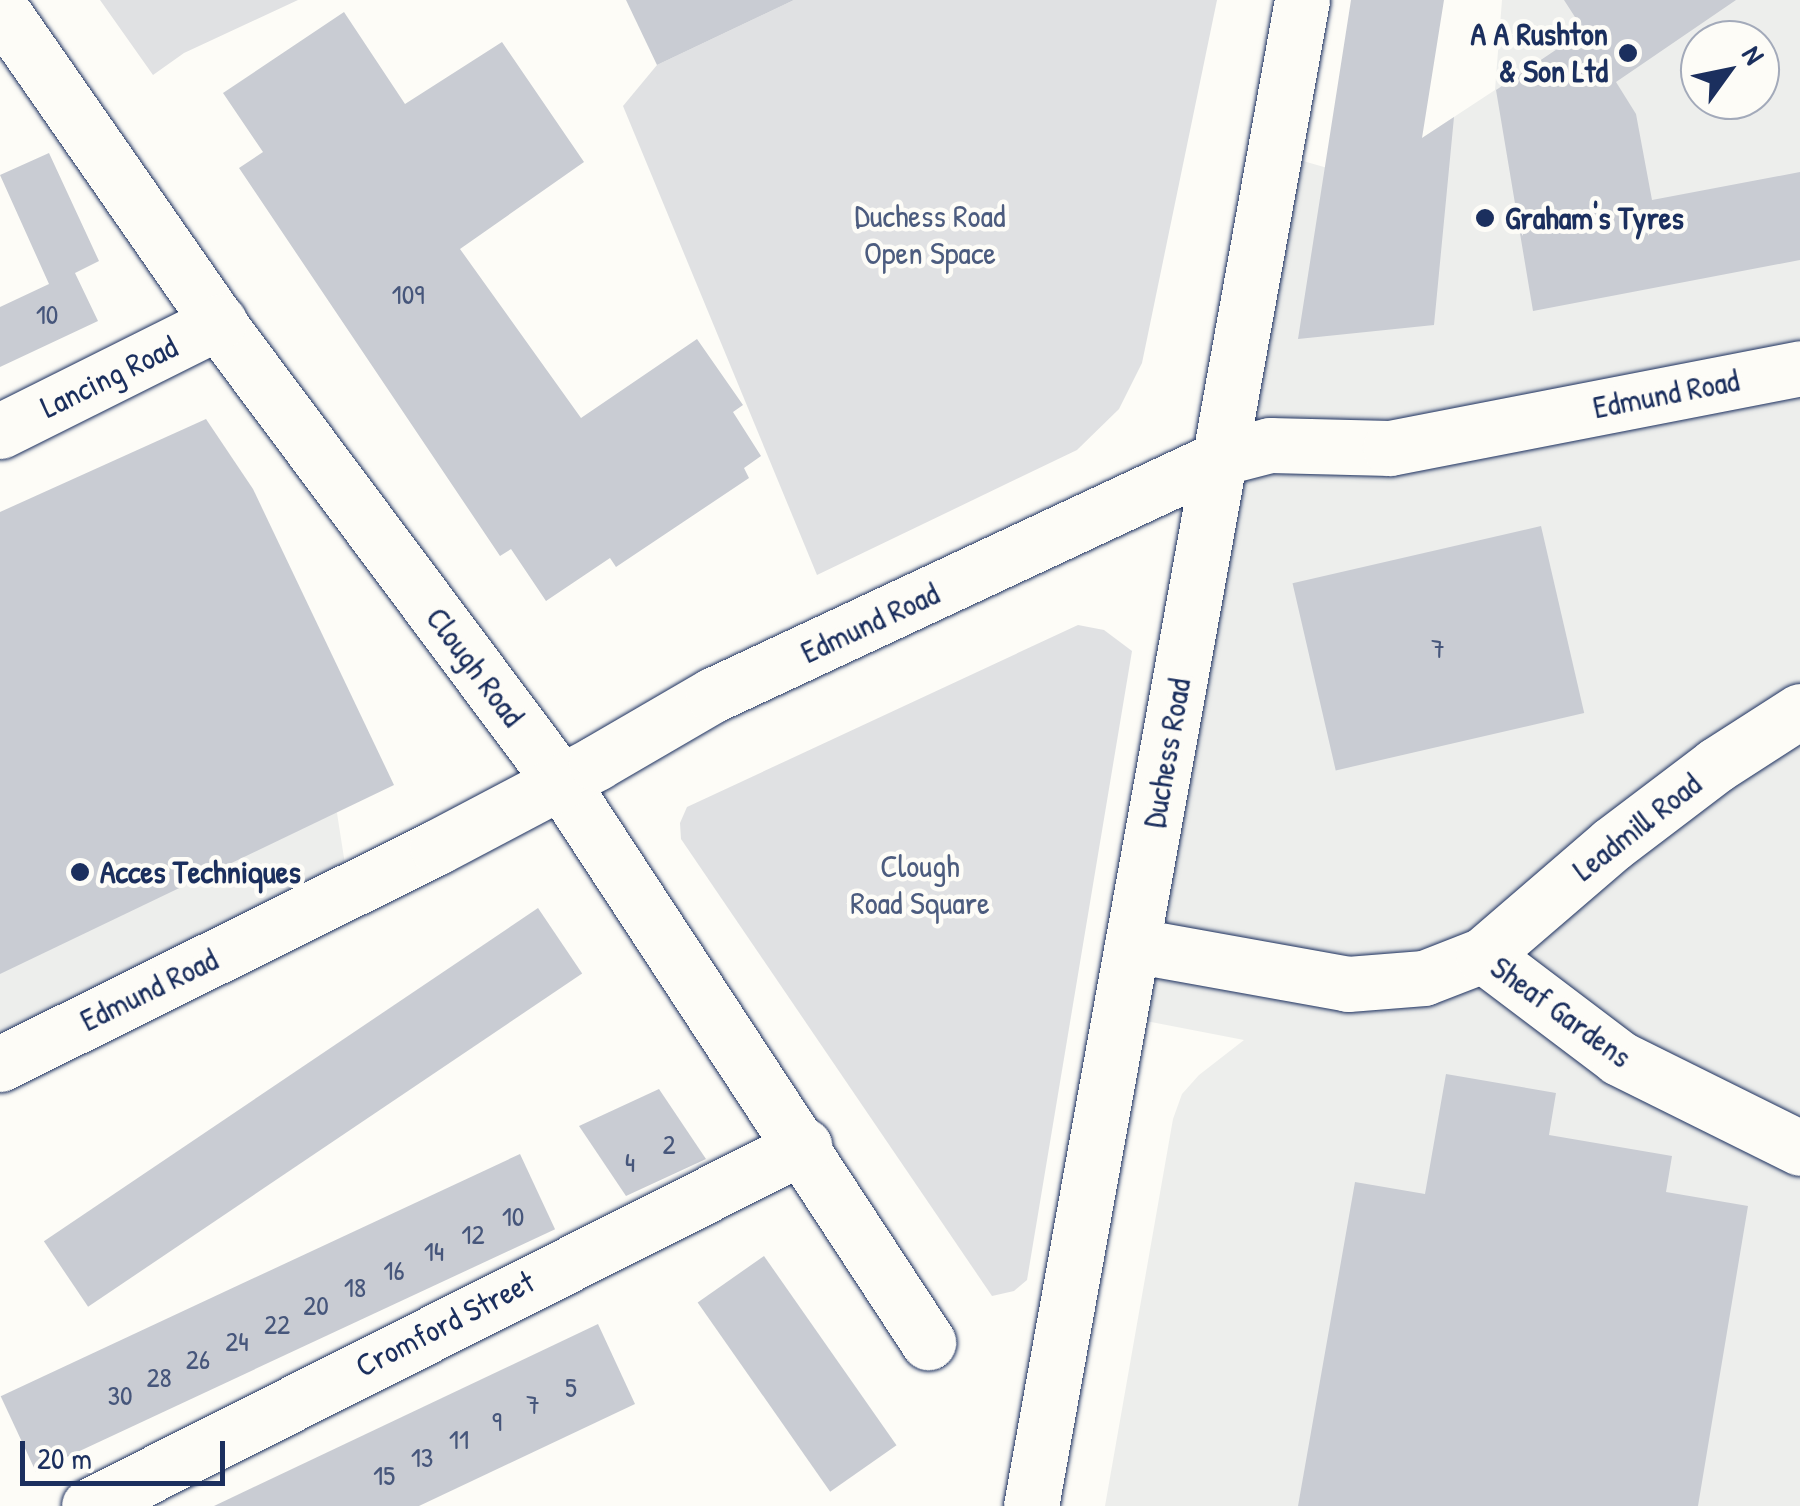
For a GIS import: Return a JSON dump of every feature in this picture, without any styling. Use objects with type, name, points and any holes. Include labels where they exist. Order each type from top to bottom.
[{"type":"street","name":"Duchess Road","points":[[1031,1506],[1302,0]]},
{"type":"street","name":"Clough Road","points":[[0,8],[218,322],[561,782],[804,1146],[928,1342]]},
{"type":"street","name":"Lancing Road","points":[[0,431],[218,322]]},
{"type":"street","name":"Edmund Road","points":[[0,1064],[561,782],[712,695],[1220,458],[1270,445],[1390,448],[1800,368]]},
{"type":"street","name":"Leadmill Road","points":[[1483,955],[1716,765],[1800,711]]},
{"type":"street","name":"Sheaf Gardens","points":[[1132,945],[1348,984],[1424,978],[1483,955],[1619,1058],[1800,1148]]},
{"type":"street","name":"Cromford Street","points":[[89,1506],[804,1146]]},
{"type":"shaded area","points":[[1502,0],[1800,0],[1800,1506],[1105,1506],[1173,1119],[1182,1094],[1199,1075],[1244,1040],[1120,1016],[1275,153],[1324,167],[1415,184],[1422,138],[1495,90]]},
{"type":"shaded area","points":[[0,512],[184,529],[337,813],[349,890],[0,1064]]},
{"type":"green space","points":[[100,0],[298,0],[184,53],[153,75]]},
{"type":"green space","name":"Duchess Road Open Space","points":[[794,0],[1217,0],[1142,363],[1119,409],[1077,450],[817,575],[623,106],[657,65]]},
{"type":"green space","name":"Clough Road Square","points":[[1078,625],[1104,630],[1132,651],[1027,1280],[1014,1291],[992,1296],[681,839],[680,823],[687,807]]},
{"type":"building","points":[[626,0],[794,0],[657,65]]},
{"type":"building","points":[[1351,0],[1444,0],[1422,138],[1454,117],[1434,325],[1298,339]]},
{"type":"building","points":[[1564,0],[1736,0],[1707,20],[1680,20],[1680,38],[1616,82],[1636,114],[1652,200],[1800,172],[1800,260],[1533,311],[1496,90],[1584,31]]},
{"type":"building","points":[[344,12],[405,104],[502,42],[584,162],[460,249],[581,418],[697,339],[743,405],[733,412],[761,456],[744,468],[749,478],[616,567],[610,558],[546,601],[511,549],[500,556],[239,168],[263,152],[223,93]]},
{"type":"building","points":[[49,153],[99,261],[75,273],[98,321],[0,367],[0,307],[49,284],[0,175]]},
{"type":"building","points":[[206,419],[253,489],[394,785],[0,974],[0,512]]},
{"type":"building","points":[[1541,526],[1584,713],[1336,770],[1293,583]]},
{"type":"building","points":[[538,908],[582,973],[88,1307],[44,1241]]},
{"type":"building","points":[[1446,1074],[1556,1093],[1549,1135],[1672,1156],[1666,1192],[1748,1206],[1698,1506],[1298,1506],[1355,1182],[1425,1194]]},
{"type":"building","points":[[659,1089],[706,1159],[626,1196],[579,1126]]},
{"type":"building","points":[[520,1154],[555,1229],[36,1471],[1,1396]]},
{"type":"building","points":[[764,1256],[896,1445],[830,1492],[698,1302]]},
{"type":"building","points":[[598,1324],[635,1404],[419,1506],[214,1506]]},
{"type":"place","name":"A A Rushton & Son Ltd","points":[[1628,53]]},
{"type":"place","name":"Graham's Tyres","points":[[1485,218]]},
{"type":"place","name":"Acces Techniques","points":[[80,872]]}]
